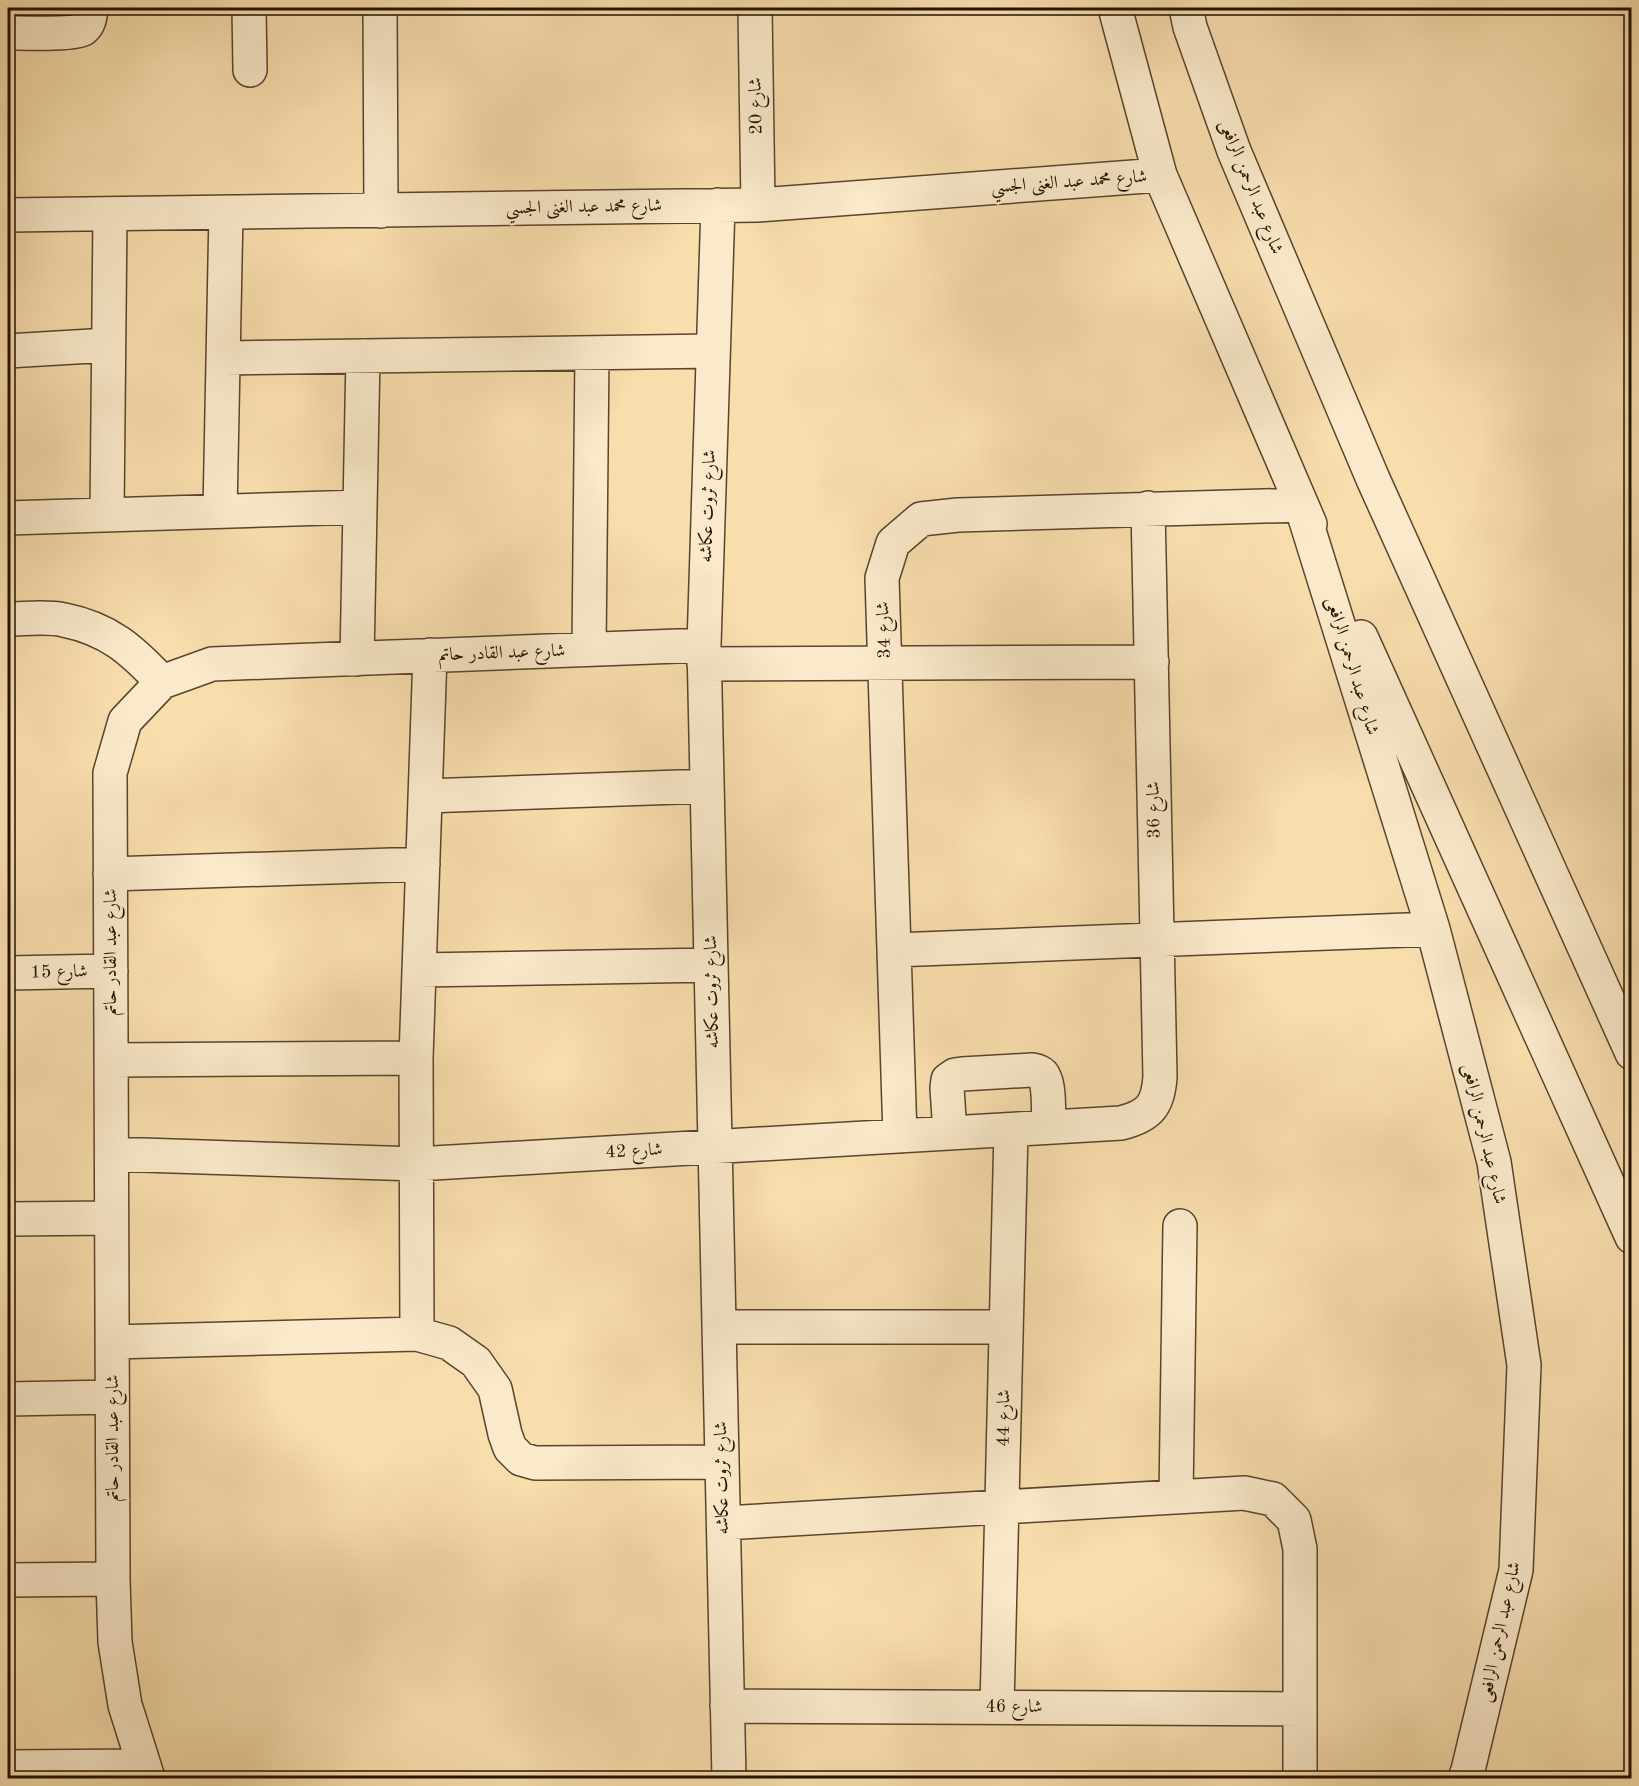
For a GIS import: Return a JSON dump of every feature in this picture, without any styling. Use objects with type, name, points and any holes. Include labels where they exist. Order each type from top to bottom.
[{"type":"street","points":[[8,33],[72,32],[82,29],[89,21],[91,8]]},
{"type":"street","points":[[249,8],[250,70]]},
{"type":"street","points":[[380,8],[381,211]]},
{"type":"street","name":"شارع 20","points":[[755,8],[758,205]]},
{"type":"street","name":"شارع عبد الرحمن الرافعى","points":[[1115,8],[1160,175],[1301,505],[1632,1237]]},
{"type":"street","name":"شارع عبد الرحمن الرافعى","points":[[1186,8],[1190,27],[1234,151],[1373,479],[1632,1053]]},
{"type":"street","name":"شارع محمد عبد الغنى الجسي","points":[[8,215],[758,205],[1160,175]]},
{"type":"street","name":"شارع ثروت عكاشه","points":[[718,205],[704,655],[729,1779]]},
{"type":"street","points":[[220,511],[226,212]]},
{"type":"street","points":[[106,514],[110,214]]},
{"type":"street","points":[[8,351],[108,345]]},
{"type":"street","points":[[223,358],[713,351]]},
{"type":"street","points":[[589,649],[592,352]]},
{"type":"street","points":[[357,659],[363,356]]},
{"type":"street","name":"شارع عبد الرحمن الرافعى","points":[[1301,505],[1433,929],[1494,1162],[1524,1365],[1516,1570],[1465,1779]]},
{"type":"street","name":"شارع 34","points":[[900,1136],[882,578],[893,543],[921,519],[1148,508],[1301,505]]},
{"type":"street","points":[[8,518],[360,507]]},
{"type":"street","name":"شارع 36","points":[[1148,508],[1160,1077],[1159,1094],[1151,1109]]},
{"type":"street","points":[[8,619],[63,619],[101,632],[135,653],[162,682]]},
{"type":"street","name":"شارع عبد القادر حاتم","points":[[146,1772],[125,1705],[116,1653],[113,1579],[110,773],[125,721],[162,682],[212,664],[589,649],[885,663],[1152,662]]},
{"type":"street","points":[[417,1334],[416,1058],[430,656]]},
{"type":"street","points":[[425,796],[707,786]]},
{"type":"street","points":[[110,874],[423,864]]},
{"type":"street","points":[[894,950],[1433,929]]},
{"type":"street","points":[[419,970],[711,965]]},
{"type":"street","name":"شارع 15","points":[[8,973],[111,971]]},
{"type":"street","points":[[111,1060],[416,1058]]},
{"type":"street","points":[[950,1133],[948,1080],[955,1075],[974,1073],[1032,1070],[1039,1072],[1046,1084],[1049,1127]]},
{"type":"street","name":"شارع 42","points":[[112,1154],[417,1164],[1121,1123],[1137,1119],[1151,1109]]},
{"type":"street","name":"شارع 44","points":[[997,1707],[1011,1130]]},
{"type":"street","points":[[8,1219],[111,1218]]},
{"type":"street","points":[[1176,1497],[1180,1226]]},
{"type":"street","points":[[719,1327],[1006,1327]]},
{"type":"street","points":[[112,1342],[417,1334],[449,1343],[476,1362],[495,1389],[510,1448],[521,1459],[535,1463],[722,1462]]},
{"type":"street","points":[[8,1399],[112,1397]]},
{"type":"street","points":[[724,1523],[1244,1493],[1273,1499],[1294,1520],[1300,1550],[1300,1779]]},
{"type":"street","points":[[8,1580],[113,1579]]},
{"type":"street","name":"شارع 46","points":[[728,1706],[1300,1709]]},
{"type":"street","points":[[8,1767],[146,1772]]}]
